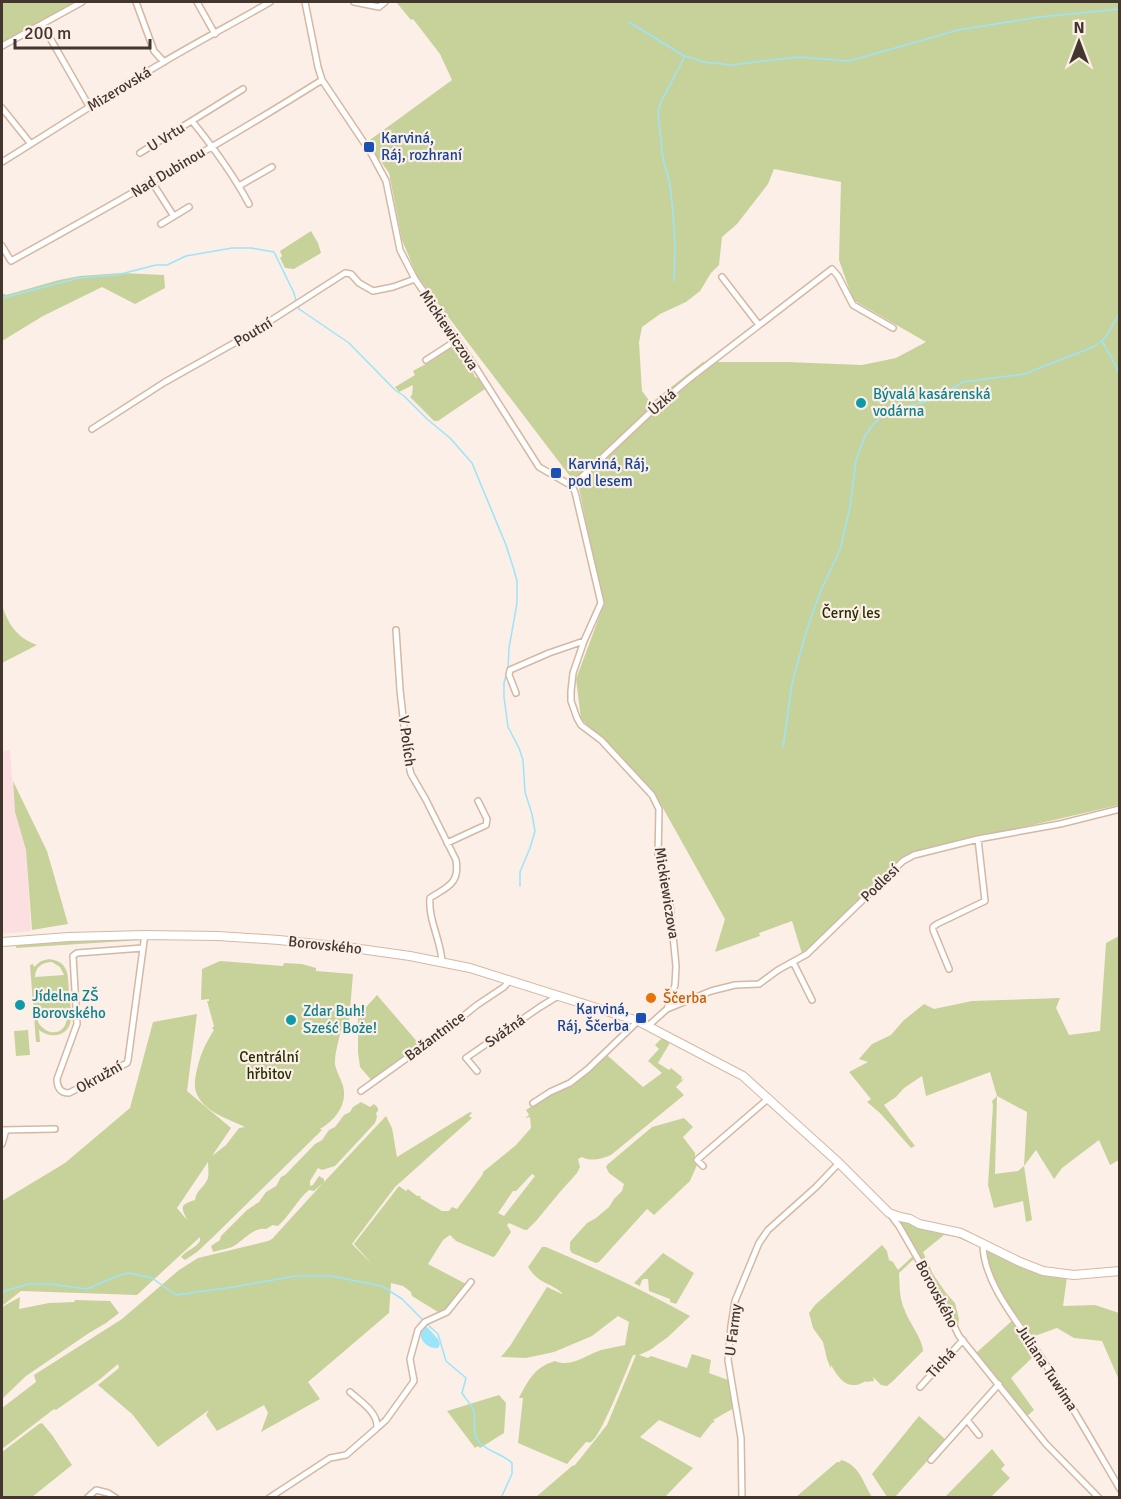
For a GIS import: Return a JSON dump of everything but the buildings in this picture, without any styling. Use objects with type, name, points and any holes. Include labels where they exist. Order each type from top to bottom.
[{"type":"main road","name":"Borovského","points":[[2,942],[69,937],[218,936],[353,948],[470,968],[638,1021],[743,1076],[898,1220]]},
{"type":"main road","points":[[898,1220],[910,1219],[920,1224],[961,1233],[1026,1265],[1053,1273],[1086,1274],[1119,1271]]},
{"type":"street","points":[[2,46],[82,2]]},
{"type":"street","points":[[136,2],[154,51],[164,62]]},
{"type":"street","points":[[197,2],[215,34]]},
{"type":"street","name":"Mizerovská","points":[[2,162],[89,106],[270,2]]},
{"type":"street","name":"Mickiewiczova","points":[[305,2],[321,80],[371,153],[386,181],[400,250],[415,279],[539,468],[572,486],[576,492],[602,603],[584,641],[573,673],[571,701],[581,725],[600,740],[652,795],[659,809],[658,856],[670,905],[676,966],[675,985],[667,1009]]},
{"type":"street","points":[[354,2],[380,7],[385,2]]},
{"type":"street","points":[[42,24],[89,106]]},
{"type":"street","name":"Nad Dubinou","points":[[2,246],[11,261],[152,182],[321,80]]},
{"type":"street","name":"U Vrtu","points":[[140,153],[243,89]]},
{"type":"street","points":[[2,108],[31,144]]},
{"type":"street","name":"U Vrtu","points":[[192,121],[212,146],[249,204]]},
{"type":"street","points":[[239,186],[272,166]]},
{"type":"street","points":[[152,182],[173,215]]},
{"type":"street","points":[[161,224],[189,207]]},
{"type":"street","name":"Úzká","points":[[572,486],[658,405],[832,269],[853,305],[893,328]]},
{"type":"street","name":"Poutní","points":[[92,429],[165,382],[254,332],[345,273],[351,274],[359,283],[373,291],[415,279]]},
{"type":"street","points":[[722,277],[759,325]]},
{"type":"street","points":[[426,360],[457,340]]},
{"type":"street","name":"V Polích","points":[[396,630],[400,690],[411,774],[456,860],[457,875],[454,883],[430,898],[429,909],[442,962]]},
{"type":"street","points":[[516,693],[509,675],[510,670],[584,641]]},
{"type":"street","points":[[447,843],[486,825],[487,819],[478,801]]},
{"type":"street","name":"Podlesí","points":[[667,1009],[711,991],[735,985],[759,984],[768,976],[807,954],[903,861],[914,855],[1119,809]]},
{"type":"street","points":[[949,969],[933,927],[985,901],[978,839]]},
{"type":"street","name":"Okružní","points":[[143,948],[77,953],[72,957],[77,1024],[57,1079],[58,1087],[63,1093],[69,1094],[124,1065],[128,1060],[145,935]]},
{"type":"street","points":[[793,962],[812,1000]]},
{"type":"street","name":"Bažantnice","points":[[361,1092],[509,981]]},
{"type":"street","name":"Svážná","points":[[477,1071],[466,1058],[558,996]]},
{"type":"street","points":[[648,1026],[667,1009]]},
{"type":"street","points":[[533,1103],[570,1083],[588,1069],[638,1021]]},
{"type":"street","points":[[703,1166],[697,1160],[769,1098]]},
{"type":"street","points":[[2,1144],[4,1130],[55,1129]]},
{"type":"street","name":"U Farmy","points":[[741,1497],[741,1438],[728,1359],[735,1301],[759,1243],[768,1230],[839,1163]]},
{"type":"street","name":"Borovského","points":[[898,1220],[959,1335],[1046,1444],[1099,1497]]},
{"type":"street","name":"Juliana Tuwima","points":[[983,1244],[983,1254],[995,1289],[1045,1363],[1119,1489]]},
{"type":"street","points":[[268,1497],[330,1458],[346,1455],[386,1420],[414,1381],[410,1359],[417,1330],[425,1322],[447,1312],[471,1282]]},
{"type":"street","name":"Tichá","points":[[920,1387],[963,1340]]},
{"type":"street","points":[[931,1460],[999,1384]]},
{"type":"street","points":[[350,1392],[372,1412],[377,1420],[377,1428]]},
{"type":"street","points":[[967,1420],[979,1435]]},
{"type":"street","points":[[87,1497],[96,1490],[116,1497]]},
{"type":"shaded area","points":[[10,750],[15,812],[26,850],[31,931],[2,934],[2,751]]},
{"type":"green space","points":[[2,2],[77,2],[2,44]]},
{"type":"green space","name":"Černý les","points":[[396,2],[1119,2],[1119,805],[911,853],[803,957],[792,921],[759,933],[760,936],[715,952],[725,919],[659,801],[581,719],[576,679],[603,607],[579,488],[417,276],[402,240],[389,173],[367,142],[452,80],[440,54],[413,19],[411,20]],"holes":[[[774,169],[841,182],[839,260],[853,300],[926,342],[896,358],[862,365],[703,362],[651,403],[642,391],[639,342],[642,327],[660,314],[686,302],[700,291],[719,265],[722,237],[737,224],[768,184]]]},
{"type":"green space","points":[[311,231],[321,253],[294,269],[285,268],[280,258],[282,256],[280,251]]},
{"type":"green space","points":[[122,273],[164,275],[165,288],[135,304],[102,287],[43,316],[2,341],[2,293],[6,295],[80,276]]},
{"type":"green space","points":[[455,344],[485,389],[438,421],[434,421],[410,397],[413,385],[399,392],[395,387],[415,375],[413,371],[435,359]]},
{"type":"green space","points":[[2,605],[14,630],[37,645],[2,663]]},
{"type":"green space","points":[[13,781],[47,851],[68,924],[32,930],[26,850],[15,812]]},
{"type":"green space","points":[[1119,936],[1119,1160],[1110,1165],[1099,1140],[1062,1168],[1054,1179],[1036,1150],[1024,1166],[1027,1112],[997,1096],[990,1072],[926,1096],[922,1076],[884,1105],[915,1146],[911,1148],[867,1102],[871,1099],[849,1072],[868,1062],[859,1059],[872,1044],[891,1035],[903,1021],[924,1004],[934,1009],[972,1001],[1060,998],[1056,1008],[1069,1035],[1100,1031],[1106,943]]},
{"type":"green space","points":[[142,939],[16,948],[17,943],[50,940]]},
{"type":"green space","points":[[49,959],[56,961],[66,970],[71,1019],[67,1030],[59,1035],[49,1035],[39,1030],[40,1042],[36,1042],[30,965],[33,964],[34,967],[41,961]],"holes":[[[52,962],[60,967],[64,975],[35,977],[36,970],[40,966]],[[67,1017],[63,1028],[55,1032],[46,1030],[38,1022],[38,1019]]]},
{"type":"green space","name":"Centrální hřbitov","points":[[220,961],[283,966],[284,963],[302,964],[316,968],[316,971],[353,974],[349,1022],[343,1022],[335,1060],[344,1093],[339,1111],[197,1252],[185,1260],[181,1257],[198,1244],[200,1237],[137,1295],[21,1291],[2,1306],[2,1201],[65,1163],[130,1108],[153,1022],[197,1014],[187,1091],[231,1128],[212,1156],[226,1145],[239,1128],[245,1127],[210,1110],[199,1099],[195,1090],[199,1062],[214,1030],[207,1001],[209,999],[201,1000],[202,969]],"holes":[[[208,1162],[207,1181],[195,1200],[183,1207],[187,1220],[177,1208]]]},
{"type":"green space","points":[[377,995],[420,1045],[372,1081],[360,1067],[358,1016]]},
{"type":"green space","points":[[28,1030],[30,1055],[16,1056],[14,1031]]},
{"type":"green space","points":[[626,1035],[607,1055],[643,1087],[662,1073],[648,1061],[659,1049],[655,1045],[663,1037],[671,1041],[658,1063],[669,1070],[671,1068],[682,1077],[681,1080],[684,1079],[676,1087],[684,1095],[611,1155],[596,1159],[582,1157],[578,1159],[580,1167],[577,1173],[527,1230],[509,1223],[507,1225],[511,1232],[495,1256],[456,1241],[450,1235],[443,1240],[428,1264],[468,1285],[446,1312],[438,1312],[412,1296],[411,1292],[403,1286],[391,1283],[389,1313],[308,1382],[320,1399],[261,1432],[268,1413],[264,1405],[217,1431],[206,1415],[209,1410],[158,1447],[132,1414],[98,1385],[119,1368],[118,1364],[2,1449],[2,1408],[36,1382],[34,1375],[122,1319],[179,1270],[198,1258],[272,1239],[323,1183],[314,1191],[309,1190],[278,1226],[273,1225],[252,1232],[230,1248],[213,1252],[211,1246],[220,1240],[221,1236],[247,1210],[259,1202],[266,1192],[276,1186],[281,1177],[322,1140],[353,1107],[361,1102],[370,1107],[374,1104],[378,1108],[375,1123],[335,1166],[322,1170],[318,1168],[310,1181],[310,1186],[319,1176],[324,1179],[324,1182],[386,1116],[392,1128],[397,1157],[470,1112],[472,1113],[469,1116],[472,1118],[395,1187],[352,1244],[372,1264],[354,1244],[399,1186],[421,1196],[420,1198],[442,1211],[449,1211],[452,1207],[457,1209],[483,1172],[516,1145],[531,1128],[530,1117],[525,1118],[529,1115],[526,1110],[555,1091],[568,1086]],"holes":[[[532,1174],[535,1176],[504,1216],[498,1213],[513,1191],[516,1191]]]},
{"type":"green space","points":[[997,1096],[995,1174],[1018,1171],[1024,1166],[1032,1220],[1026,1222],[1023,1201],[994,1208],[988,1185],[992,1101]]},
{"type":"green space","points":[[684,1118],[693,1127],[683,1137],[695,1153],[697,1165],[690,1181],[654,1215],[647,1209],[599,1262],[596,1263],[572,1253],[570,1242],[587,1223],[609,1207],[622,1191],[624,1184],[609,1173],[607,1165],[652,1127]]},
{"type":"green space","points":[[897,1218],[951,1232],[981,1247],[944,1235],[923,1252],[933,1274],[955,1303],[959,1319],[958,1328],[945,1301]]},
{"type":"green space","points":[[882,1245],[887,1251],[889,1260],[898,1270],[913,1256],[915,1258],[899,1273],[900,1293],[905,1311],[921,1342],[923,1351],[887,1386],[881,1385],[873,1377],[874,1381],[849,1384],[837,1375],[831,1365],[831,1369],[823,1342],[813,1328],[809,1313]]},
{"type":"green space","points":[[542,1247],[601,1271],[690,1316],[668,1337],[639,1355],[648,1358],[651,1356],[687,1368],[692,1354],[711,1360],[709,1373],[728,1380],[734,1408],[713,1420],[715,1422],[700,1438],[659,1420],[640,1437],[693,1468],[665,1497],[536,1497],[575,1465],[607,1425],[636,1355],[633,1355],[601,1428],[591,1442],[586,1442],[567,1464],[518,1443],[523,1398],[519,1398],[533,1375],[542,1367],[555,1361],[573,1362],[601,1350],[625,1345],[629,1322],[618,1316],[592,1336],[554,1352],[526,1358],[501,1357],[547,1287],[562,1294],[536,1277],[528,1267]]},
{"type":"green space","points":[[986,1248],[1067,1277],[1063,1306],[1095,1305],[1119,1313],[1119,1380],[1102,1341],[1074,1338],[1057,1328],[1032,1337],[996,1287],[985,1253]]},
{"type":"green space","points":[[663,1253],[694,1273],[676,1304],[670,1302],[670,1299],[649,1291],[648,1279],[642,1280],[640,1286],[634,1283]]},
{"type":"green space","points":[[20,1297],[19,1309],[49,1303],[74,1302],[75,1300],[110,1301],[119,1313],[26,1376],[2,1399],[2,1307]]},
{"type":"green space","points":[[1014,1319],[1036,1354],[1011,1378],[1034,1410],[1027,1416],[976,1353]]},
{"type":"green space","points":[[499,1395],[506,1403],[504,1433],[480,1448],[478,1446],[475,1448],[447,1411]]},
{"type":"green space","points":[[919,1416],[945,1441],[895,1497],[887,1497],[872,1474]]},
{"type":"green space","points":[[42,1423],[72,1465],[32,1497],[2,1497],[2,1452]]},
{"type":"green space","points":[[992,1449],[1005,1465],[1001,1469],[1010,1478],[991,1497],[945,1497]]},
{"type":"green space","points":[[841,1460],[857,1470],[872,1497],[796,1497],[837,1462]]},
{"type":"water","points":[[426,1326],[438,1339],[440,1344],[438,1348],[426,1345],[422,1340],[420,1334]]},
{"type":"waterway","points":[[674,281],[673,213],[670,184],[663,159],[658,113],[660,104],[685,56],[704,62],[731,65],[798,57],[849,61],[958,30],[1039,17],[1120,9]]},
{"type":"waterway","points":[[629,22],[684,56]]},
{"type":"waterway","points":[[2,298],[79,278],[117,275],[156,265],[167,265],[186,256],[232,248],[251,248],[274,252],[296,301]]},
{"type":"waterway","points":[[298,305],[299,309],[349,343],[395,390],[450,438],[472,463],[506,545],[517,581],[517,603],[504,683],[504,697],[508,727],[523,760],[525,792],[535,831],[520,872],[520,886]]},
{"type":"waterway","points":[[1120,312],[1102,341],[1120,378]]},
{"type":"waterway","points":[[783,747],[792,684],[806,632],[821,590],[840,550],[850,507],[856,460],[871,427],[889,412],[934,399],[963,382],[1024,374],[1093,347],[1102,341]]},
{"type":"waterway","points":[[2,1292],[28,1284],[51,1284],[87,1289],[129,1273],[152,1278],[176,1295],[296,1276],[331,1276],[382,1286],[402,1299],[424,1321]]},
{"type":"waterway","points":[[427,1324],[438,1334],[446,1361],[466,1378],[462,1393],[473,1409],[475,1431],[479,1442],[512,1463],[512,1474],[501,1498]]},
{"type":"place","name":"Karviná, Ráj, rozhraní","points":[[369,147]]},
{"type":"place","name":"Bývalá kasárenská vodárna","points":[[861,403]]},
{"type":"place","name":"Karviná, Ráj, pod lesem","points":[[556,473]]},
{"type":"place","name":"Ščerba","points":[[651,998]]},
{"type":"place","name":"Jídelna ZŠ Borovského","points":[[20,1005]]},
{"type":"place","name":"Karviná, Ráj, Ščerba","points":[[641,1018]]},
{"type":"place","name":"Zdar Buh! Sześć Boże!","points":[[291,1020]]}]
